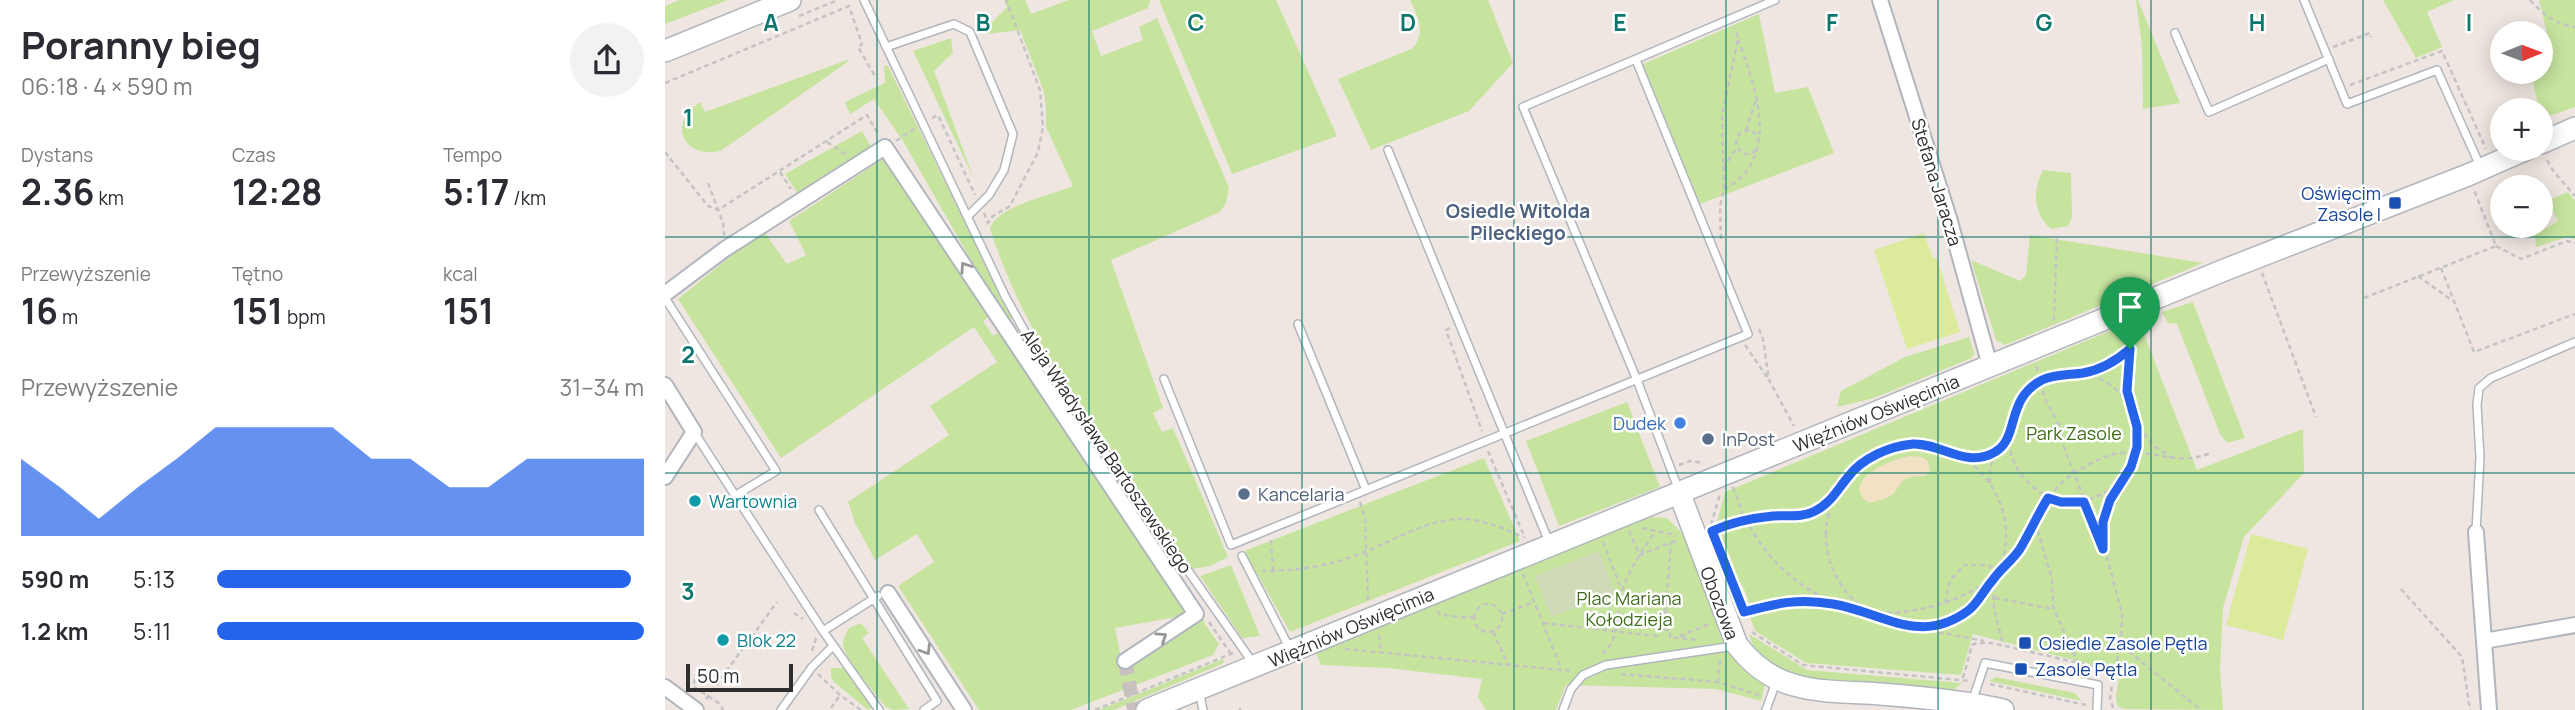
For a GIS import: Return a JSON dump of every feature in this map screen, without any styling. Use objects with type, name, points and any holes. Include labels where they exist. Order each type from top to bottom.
[{"type":"street","points":[[665,51],[790,0]]},
{"type":"street","name":"Stefana Jaracza","points":[[1880,0],[1949,218],[1990,366]]},
{"type":"street","name":"Więźniów Oświęcimia","points":[[2553,140],[2575,128]]},
{"type":"street","points":[[665,296],[725,249],[885,147],[1196,614],[1125,661]]},
{"type":"street","name":"Więźniów Oświęcimia","points":[[1147,710],[1201,700],[1255,667],[1541,543],[1679,492],[2302,239],[2505,161]]},
{"type":"street","points":[[665,385],[694,432],[665,477]]},
{"type":"street","name":"Obozowa","points":[[1679,492],[1732,642],[1753,662],[1777,678],[1794,685],[1822,690],[1972,703],[2003,710]]},
{"type":"street","points":[[2476,532],[2489,710]]},
{"type":"street","points":[[881,595],[964,710]]},
{"type":"street","points":[[2484,641],[2575,625]]},
{"type":"street","points":[[665,687],[700,707]]},
{"type":"lane","name":"Aleja Władysława Bartoszewskiego","points":[[864,0],[1005,296],[1044,366],[1255,667]]},
{"type":"lane","points":[[1679,492],[1637,380],[1523,107],[1775,0]]},
{"type":"lane","points":[[2304,0],[2347,104],[2437,69],[2475,172]]},
{"type":"lane","points":[[886,47],[954,24],[970,33],[1013,134],[1004,170],[989,195],[968,216]]},
{"type":"lane","points":[[2175,33],[2209,111],[2329,59]]},
{"type":"lane","points":[[1164,379],[1231,545],[1748,334],[1636,60]]},
{"type":"lane","points":[[1388,150],[1504,434],[1541,543]]},
{"type":"lane","points":[[665,296],[776,471],[736,495]]},
{"type":"lane","points":[[1298,324],[1366,490]]},
{"type":"lane","points":[[2476,532],[2480,457],[2477,405],[2479,388],[2491,378],[2575,342]]},
{"type":"lane","points":[[694,432],[736,495],[819,633],[833,646],[879,710]]},
{"type":"lane","points":[[819,510],[881,595],[937,701],[924,710]]},
{"type":"lane","points":[[1242,556],[1291,652]]},
{"type":"lane","points":[[819,633],[881,595]]},
{"type":"lane","points":[[1563,710],[1571,689],[1583,675],[1606,665],[1732,642]]},
{"type":"lane","points":[[781,710],[812,667],[833,646]]},
{"type":"lane","points":[[1972,703],[1985,663],[2098,685],[2097,709]]},
{"type":"lane","points":[[1766,710],[1777,678]]},
{"type":"path","points":[[2530,0],[2544,16],[2565,26],[2575,27]]},
{"type":"path","points":[[665,83],[849,6],[862,44],[858,47],[876,78]]},
{"type":"path","points":[[1724,189],[1734,184],[1746,171],[1759,145],[1761,123],[1732,19]]},
{"type":"path","points":[[1721,239],[1720,206],[1724,189],[1722,115],[1738,38]]},
{"type":"path","points":[[1723,167],[1737,148],[1737,137],[1746,131],[1756,100]]},
{"type":"path","points":[[718,210],[867,115],[885,147],[917,128]]},
{"type":"path","points":[[1737,148],[1747,154],[1755,151],[1759,145],[1756,134],[1746,131]]},
{"type":"path","points":[[826,141],[860,163]]},
{"type":"path","points":[[665,152],[708,206],[718,210]]},
{"type":"path","points":[[2546,161],[2575,196]]},
{"type":"path","points":[[780,172],[800,201]]},
{"type":"path","points":[[2475,172],[2496,246]]},
{"type":"path","points":[[708,183],[723,223],[725,249]]},
{"type":"path","points":[[2054,319],[2057,236]]},
{"type":"path","points":[[2364,298],[2496,246],[2521,258],[2567,241],[2575,243]]},
{"type":"path","points":[[2441,268],[2474,352],[2575,314]]},
{"type":"path","points":[[2260,269],[2316,417]]},
{"type":"path","points":[[2418,276],[2454,302]]},
{"type":"path","points":[[2103,549],[2103,522],[2110,500],[2131,467],[2136,453],[2136,424],[2126,384],[2130,349],[2142,317]]},
{"type":"path","points":[[1459,322],[1446,331],[1482,424],[1484,442],[1525,538]]},
{"type":"path","points":[[1758,328],[1763,339],[1769,380]]},
{"type":"path","points":[[1740,337],[1769,380],[1797,432]]},
{"type":"path","points":[[2119,483],[2103,495],[2084,502],[2061,502],[2048,498],[2023,479],[2013,459],[2009,440],[2010,425],[2023,395],[2040,381],[2061,374],[2083,373],[2114,362],[2130,349]]},
{"type":"path","points":[[2034,360],[2045,399],[2059,425],[2060,438],[2103,549],[2122,614],[2121,646],[2114,671]]},
{"type":"path","points":[[2083,373],[2103,379],[2129,402]]},
{"type":"path","points":[[2136,424],[2154,446],[2174,458]]},
{"type":"path","points":[[1992,643],[1887,621],[1861,607],[1841,585],[1829,558],[1828,528],[1834,498],[1849,475],[1870,458],[1898,446],[1931,445],[1963,457],[1976,458],[1995,452],[2009,440]]},
{"type":"path","points":[[1990,484],[1990,470],[1995,452]]},
{"type":"path","points":[[1919,628],[1945,622],[1971,609],[1993,578],[2019,551],[2057,486],[2074,473],[2119,453],[2191,460],[2210,453]]},
{"type":"path","points":[[1963,457],[1990,484],[1998,499],[2005,529],[1993,578],[1994,609],[2003,645]]},
{"type":"path","points":[[1732,484],[1746,519],[1780,566],[1812,591],[1837,604]]},
{"type":"path","points":[[1721,490],[1712,531],[1746,519],[1807,514],[1834,498]]},
{"type":"path","points":[[1358,494],[1365,519],[1366,592],[1369,607]]},
{"type":"path","points":[[1242,556],[1262,571],[1315,566],[1366,552],[1441,521],[1465,519],[1501,527],[1541,543]]},
{"type":"path","points":[[2035,521],[2052,579],[2053,609],[2077,661]]},
{"type":"path","points":[[1628,528],[1640,555]]},
{"type":"path","points":[[1619,532],[1628,528],[1656,530],[1677,536],[1680,545]]},
{"type":"path","points":[[1600,656],[1614,640],[1622,591],[1656,530]]},
{"type":"path","points":[[1610,535],[1601,539],[1622,591]]},
{"type":"path","points":[[1640,555],[1678,540]]},
{"type":"path","points":[[1664,630],[1671,543]]},
{"type":"path","points":[[1272,550],[1273,570]]},
{"type":"path","points":[[1945,603],[1950,581],[1964,565],[1997,568]]},
{"type":"path","points":[[1521,571],[1562,670]]},
{"type":"path","points":[[1748,622],[1744,612],[1784,601],[1837,604],[1872,613],[1900,614],[1945,603],[1993,578]]},
{"type":"path","points":[[2401,589],[2464,661],[2470,710]]},
{"type":"path","points":[[1995,598],[2053,609]]},
{"type":"path","points":[[700,707],[777,602]]},
{"type":"path","points":[[1502,614],[1534,602]]},
{"type":"path","points":[[1489,604],[1499,609],[1502,614],[1501,625],[1488,633],[1478,628],[1474,618],[1479,608],[1489,604]]},
{"type":"path","points":[[1435,605],[1440,615],[1474,618]]},
{"type":"path","points":[[794,613],[810,624]]},
{"type":"path","points":[[1095,710],[1232,654],[1209,622]]},
{"type":"path","points":[[1543,623],[1657,636],[1658,629],[1670,631],[1669,637],[1732,642],[1803,665],[1977,681],[2097,709]]},
{"type":"path","points":[[1677,638],[1712,623],[1732,642]]},
{"type":"path","points":[[1378,628],[1381,652]]},
{"type":"path","points":[[1493,632],[1508,664]]},
{"type":"path","points":[[810,656],[819,633]]},
{"type":"path","points":[[1718,682],[1732,642]]},
{"type":"path","points":[[2121,646],[2201,710]]},
{"type":"path","points":[[1341,649],[1718,682],[1770,699]]},
{"type":"path","points":[[812,667],[840,695],[861,710]]},
{"type":"path","points":[[695,680],[693,686],[720,704],[723,710]]},
{"type":"path","points":[[831,708],[840,695]]},
{"type":"green space","points":[[680,0],[728,0],[665,24],[665,6]]},
{"type":"green space","points":[[1004,0],[1025,0],[1031,14],[1069,0],[1150,0],[1148,8],[1092,31],[1101,56],[1143,40],[1139,27],[1157,18],[1229,188],[1226,203],[1220,212],[1111,260],[1163,408],[1153,413],[1162,432],[1173,428],[1228,557],[1210,566],[1192,569],[1052,361],[1009,280],[990,229],[994,221],[1013,208],[1073,186],[1046,127],[1043,89],[1020,30],[985,33],[985,29],[1007,7]]},
{"type":"green space","points":[[1159,0],[1276,0],[1337,136],[1232,174]]},
{"type":"green space","points":[[1410,0],[1488,0],[1513,63],[1469,111],[1371,150],[1338,79],[1413,48],[1420,30]]},
{"type":"green space","points":[[2136,0],[2180,103],[2143,109],[2142,47]]},
{"type":"green space","points":[[2383,0],[2454,0],[2427,12],[2442,47],[2416,58]]},
{"type":"green space","points":[[2539,0],[2575,0],[2575,107],[2553,115],[2553,98],[2537,98],[2534,84],[2553,84],[2553,21],[2544,21]]},
{"type":"green space","points":[[1759,14],[1775,93],[1808,87],[1834,153],[1700,204],[1643,64]]},
{"type":"green space","points":[[951,38],[953,53],[934,71],[974,179],[913,51]]},
{"type":"green space","points":[[850,59],[722,150],[698,150],[691,147],[683,136],[685,116],[700,102],[705,112]]},
{"type":"green space","points":[[884,65],[888,66],[1012,318],[1007,323],[903,141],[874,99],[850,114],[845,102],[885,83]]},
{"type":"green space","points":[[862,131],[873,150],[798,194],[785,174]]},
{"type":"green space","points":[[883,159],[988,317],[983,321],[993,336],[1002,330],[1193,614],[1115,628],[1123,668],[1202,614],[1205,624],[1219,644],[1213,655],[1071,710],[979,710],[898,586],[934,562],[917,534],[875,560],[855,523],[848,502],[949,435],[930,406],[997,362],[974,327],[781,458],[678,299],[764,232],[787,264],[806,255],[789,221]]},
{"type":"green space","points":[[2043,170],[2071,173],[2072,217],[2068,226],[2051,229],[2041,216],[2036,194]]},
{"type":"green space","points":[[2568,192],[2575,201],[2575,239],[2567,237],[2536,247],[2535,238],[2553,238],[2553,224],[2558,221],[2553,210],[2553,198]]},
{"type":"green space","points":[[1924,233],[1933,258],[1937,258],[1960,332],[1907,349],[1874,250]]},
{"type":"green space","points":[[2030,235],[2203,263],[2005,345],[1996,340],[1971,260],[2020,281],[2026,275]]},
{"type":"green space","points":[[2193,302],[2245,438],[2227,443],[2220,434],[2177,324],[2168,323],[2162,312]]},
{"type":"green space","name":"Park Zasole","points":[[2138,319],[2197,470],[2303,429],[2304,473],[2244,537],[2223,608],[2220,670],[2223,710],[2124,709],[2117,706],[2120,672],[1973,634],[1961,675],[1806,663],[1755,631],[1749,614],[1749,603],[1743,586],[1735,579],[1717,522],[1725,492]]},
{"type":"green space","points":[[1969,337],[1974,353],[1972,358],[1874,398],[1837,407],[1841,391],[1905,357]]},
{"type":"green space","points":[[1627,402],[1660,487],[1559,526],[1526,441]]},
{"type":"green space","points":[[1484,458],[1520,541],[1290,632],[1244,551]]},
{"type":"green space","name":"Plac Mariana Kołodzieja","points":[[1651,517],[1667,518],[1681,532],[1733,653],[1765,685],[1761,701],[1716,689],[1566,685],[1556,710],[1486,710],[1478,697],[1482,679],[1387,668],[1321,665],[1314,648]]},
{"type":"green space","points":[[2251,534],[2308,549],[2283,640],[2226,625]]},
{"type":"green space","points":[[1599,551],[1615,592],[1551,617],[1535,576]]},
{"type":"green space","points":[[1231,565],[1260,636],[1242,638],[1200,576]]},
{"type":"green space","points":[[861,623],[869,633],[862,638],[909,709],[893,710],[886,707],[849,658],[843,644],[844,638],[849,628]]},
{"type":"green space","points":[[1749,634],[1807,670],[1962,683],[1952,691],[1815,681],[1784,673],[1761,656],[1754,648]]},
{"type":"green space","points":[[1223,659],[1224,663],[1114,710],[1099,710]]},
{"type":"green space","points":[[831,668],[846,668],[873,705],[872,708],[868,710],[834,682]]},
{"type":"green space","points":[[1996,677],[2075,693],[2082,701],[1989,681]]},
{"type":"sand","points":[[1911,456],[1922,457],[1928,461],[1930,471],[1926,476],[1903,480],[1893,494],[1885,499],[1869,503],[1861,495],[1860,487],[1872,472],[1892,461]]},
{"type":"tunnel","points":[[1125,661],[1134,710]]},
{"type":"place","name":"Oświęcim Zasole I","points":[[2395,203]]},
{"type":"place","name":"Dudek","points":[[1680,423]]},
{"type":"place","name":"InPost","points":[[1708,439]]},
{"type":"place","name":"Kancelaria","points":[[1244,494]]},
{"type":"place","name":"Wartownia","points":[[695,501]]},
{"type":"place","name":"Blok 22","points":[[723,640]]},
{"type":"place","name":"Osiedle Zasole Pętla","points":[[2025,643]]},
{"type":"place","name":"Zasole Pętla","points":[[2021,669]]},
{"type":"district","name":"Osiedle Witolda Pileckiego","points":[[1518,222]]},
{"type":"route","points":[[2130,349],[2127,391],[2137,427],[2137,447],[2131,467],[2110,500],[2103,522],[2103,549],[2084,502],[2061,502],[2048,498],[2019,551],[1993,578],[1971,609],[1945,622],[1919,628],[1887,621],[1872,613],[1837,604],[1797,600],[1744,612],[1712,531],[1746,519],[1799,516],[1815,511],[1834,498],[1849,475],[1870,458],[1898,446],[1931,445],[1970,458],[1995,452],[2009,440],[2013,415],[2023,395],[2040,381],[2061,374],[2083,373],[2102,368],[2130,349]]}]
